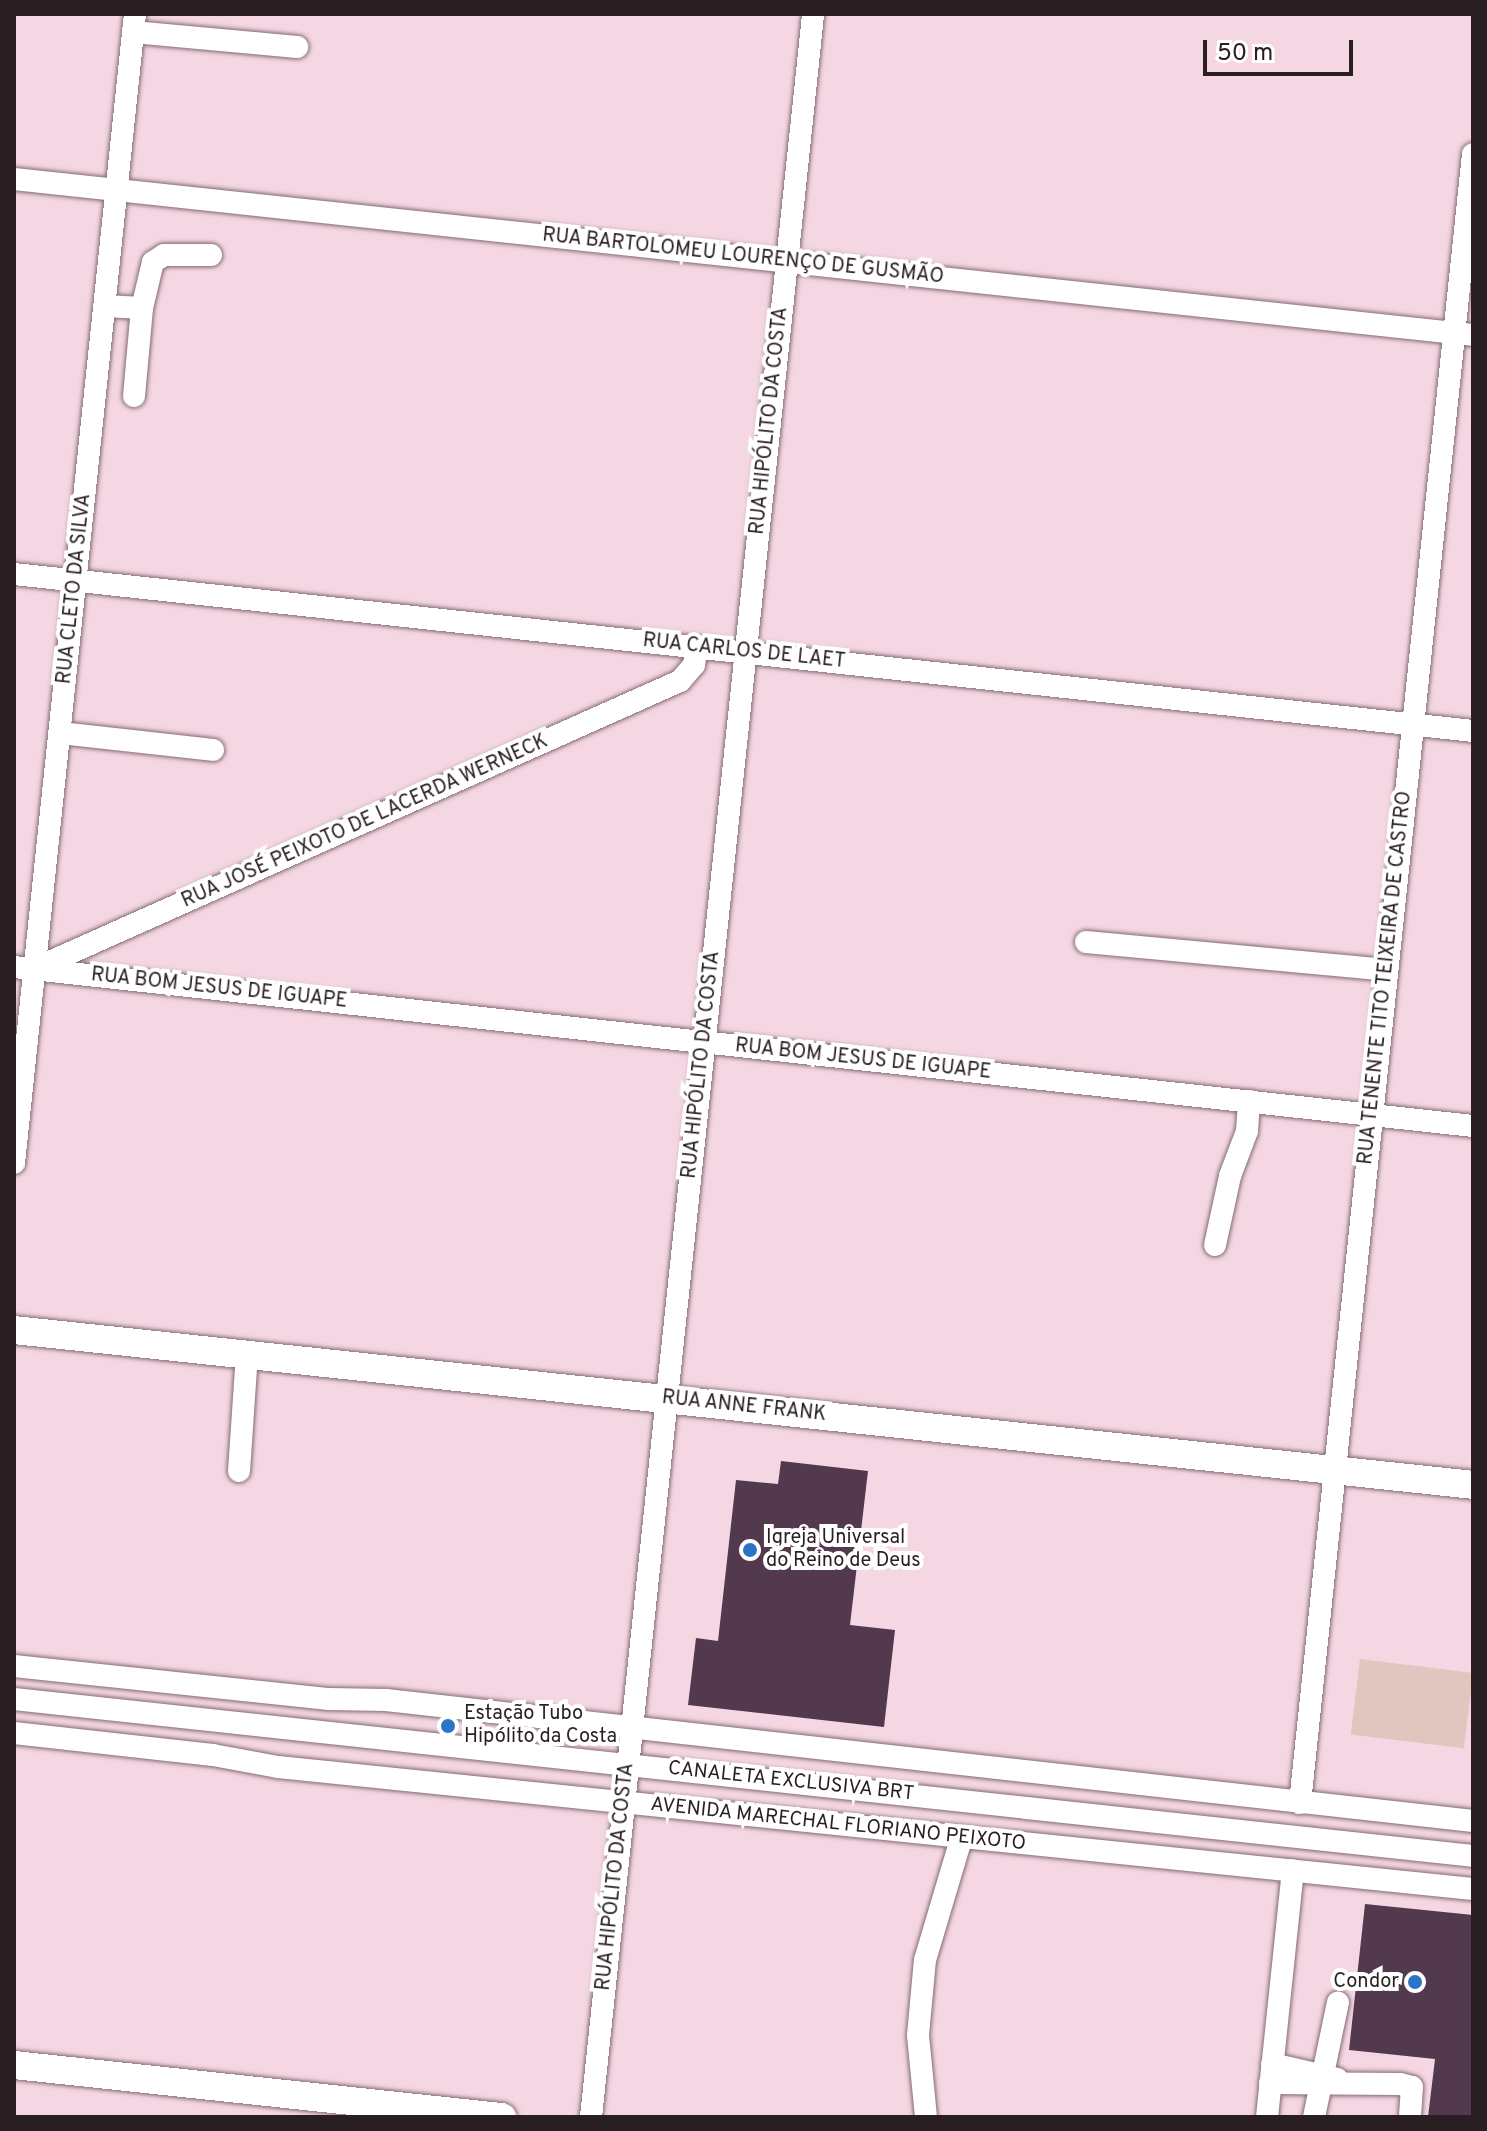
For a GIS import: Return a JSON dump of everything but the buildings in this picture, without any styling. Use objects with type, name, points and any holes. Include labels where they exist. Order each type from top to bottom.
[{"type":"main road","name":"RUA ANNE FRANK","points":[[14,1330],[1473,1485]]},
{"type":"main road","points":[[14,2065],[502,2117]]},
{"type":"street","name":"RUA HIPÓLITO DA COSTA","points":[[591,2117],[813,14]]},
{"type":"street","points":[[134,23],[297,47]]},
{"type":"street","name":"RUA CLETO DA SILVA","points":[[14,1163],[21,971],[60,733],[134,23]]},
{"type":"street","name":"RUA TENENTE TITO TEIXEIRA DE CASTRO","points":[[1300,1803],[1413,724],[1467,331],[1473,154]]},
{"type":"street","name":"RUA BARTOLOMEU LOURENÇO DE GUSMÃO","points":[[14,179],[1467,331]]},
{"type":"street","points":[[134,396],[142,308],[153,262],[164,255],[211,255]]},
{"type":"street","points":[[105,306],[142,308]]},
{"type":"street","name":"RUA CARLOS DE LAET","points":[[14,574],[1473,731]]},
{"type":"street","name":"RUA JOSÉ PEIXOTO DE LACERDA WERNECK","points":[[21,971],[680,681],[694,665],[697,647]]},
{"type":"street","points":[[60,733],[213,750]]},
{"type":"street","points":[[1086,942],[1387,970]]},
{"type":"street","name":"RUA BOM JESUS DE IGUAPE","points":[[21,971],[1473,1126]]},
{"type":"street","points":[[1215,1245],[1230,1176],[1243,1146],[1249,1101]]},
{"type":"street","points":[[239,1471],[247,1355]]},
{"type":"street","points":[[14,1666],[632,1727],[1473,1821]]},
{"type":"street","name":"CANALETA EXCLUSIVA BRT","points":[[14,1699],[1473,1856]]},
{"type":"street","name":"AVENIDA MARECHAL FLORIANO PEIXOTO","points":[[14,1733],[961,1839],[1473,1889]]},
{"type":"street","points":[[926,2117],[918,2035],[925,1960],[961,1839]]},
{"type":"street","points":[[1267,2117],[1293,1870]]},
{"type":"street","points":[[1314,2117],[1329,2079],[1338,2002]]},
{"type":"street","points":[[1271,2074],[1412,2087],[1410,2117]]},
{"type":"shaded area","points":[[1360,1659],[1473,1673],[1464,1748],[1351,1734]]},
{"type":"place","name":"Igreja Universal do Reino de Deus","points":[[750,1550]]},
{"type":"place","name":"Estação Tubo Hipólito da Costa","points":[[448,1726]]},
{"type":"place","name":"Condor","points":[[1415,1982]]}]
